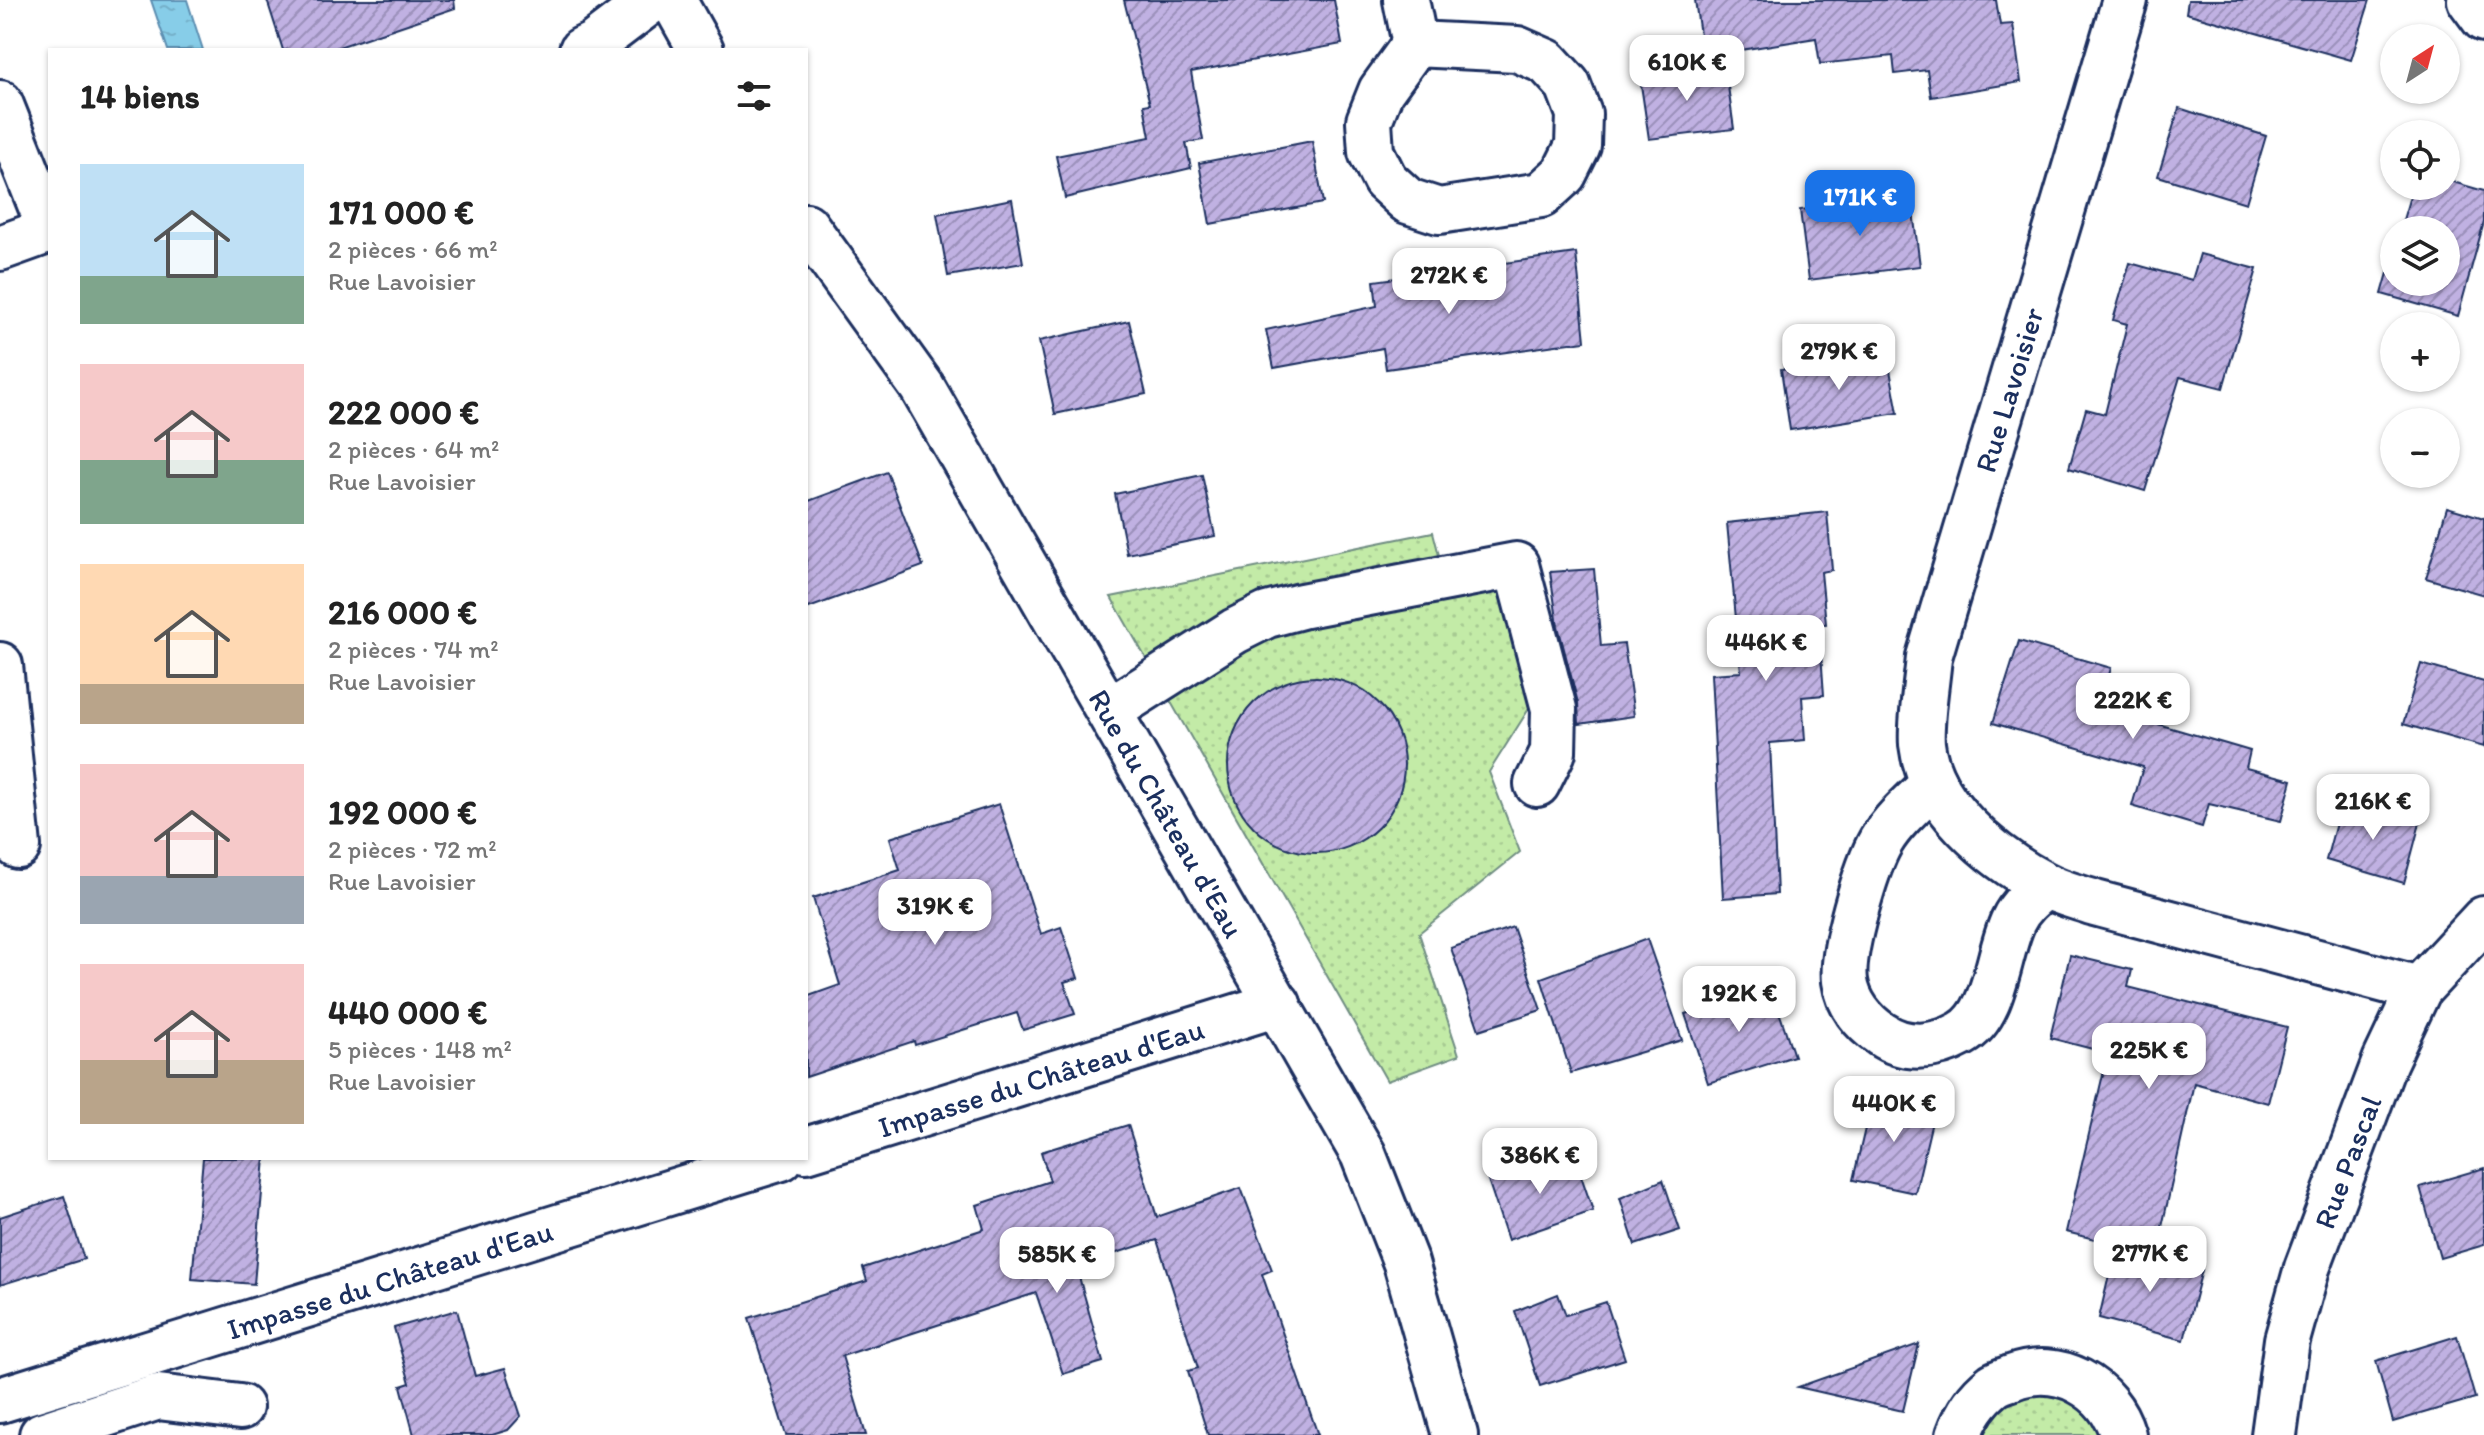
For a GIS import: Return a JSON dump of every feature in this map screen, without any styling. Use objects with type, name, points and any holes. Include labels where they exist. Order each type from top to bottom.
[{"type":"street","points":[[586,48],[652,0]]},
{"type":"street","points":[[673,0],[700,48]]},
{"type":"street","points":[[1406,0],[1415,44],[1381,91],[1369,121],[1371,152],[1385,180],[1408,201],[1439,211],[1541,195],[1564,174],[1578,146],[1579,114],[1568,85],[1547,62],[1517,49],[1415,44]]},
{"type":"street","name":"Rue Lavoisier","points":[[2125,0],[1929,657],[1922,744],[1934,783],[1951,810],[1992,853],[2045,886],[2095,903],[2419,989]]},
{"type":"street","points":[[2470,0],[2484,19]]},
{"type":"street","points":[[0,103],[48,225]]},
{"type":"street","name":"Rue du Château d'Eau","points":[[808,229],[922,387],[1363,1154],[1406,1263],[1455,1435]]},
{"type":"street","points":[[0,248],[48,231]]},
{"type":"street","points":[[1109,711],[1235,631],[1267,615],[1516,565],[1554,709],[1553,752],[1537,784]]},
{"type":"street","points":[[0,665],[23,843]]},
{"type":"street","points":[[1934,783],[1893,824],[1868,866],[1845,955],[1845,981],[1853,1005],[1868,1026],[1890,1040],[1915,1046],[1941,1044],[1965,1033],[1983,1015],[2013,921],[2024,903],[2045,886]]},
{"type":"street","name":"Rue Pascal","points":[[2274,1435],[2287,1340],[2307,1268],[2385,1061],[2419,989],[2484,919]]},
{"type":"street","name":"Impasse du Château d'Eau","points":[[808,1149],[1278,1004]]},
{"type":"street","name":"Impasse du Château d'Eau","points":[[0,1400],[775,1160]]},
{"type":"street","points":[[1959,1435],[1973,1406],[1996,1384],[2025,1372],[2056,1372],[2086,1383],[2109,1405],[2123,1435]]},
{"type":"street","points":[[42,1435],[158,1397],[240,1407]]},
{"type":"green space","points":[[1433,532],[1450,598],[1503,587],[1530,707],[1489,772],[1520,852],[1419,933],[1459,1055],[1387,1081],[1111,597]]},
{"type":"green space","points":[[2024,1388],[2084,1400],[2106,1435],[1975,1435],[1977,1426]]},
{"type":"water","points":[[151,0],[187,0],[202,48],[167,48]]},
{"type":"building","points":[[267,0],[454,0],[455,8],[336,48],[282,48]]},
{"type":"building","points":[[1124,0],[1334,0],[1342,44],[1191,72],[1203,140],[1186,143],[1191,168],[1065,198],[1056,156],[1150,137],[1144,105],[1150,104]]},
{"type":"building","points":[[1695,0],[1996,0],[2000,25],[2013,24],[2021,82],[1931,97],[1927,70],[1895,74],[1893,56],[1820,64],[1816,38],[1703,56]]},
{"type":"building","points":[[2188,0],[2370,0],[2351,60],[2186,13]]},
{"type":"building","points":[[1725,65],[1734,129],[1649,139],[1640,78]]},
{"type":"building","points":[[2179,108],[2266,136],[2246,203],[2158,176]]},
{"type":"building","points":[[1312,141],[1323,203],[1210,224],[1199,163]]},
{"type":"building","points":[[2460,184],[2484,191],[2484,222],[2459,312],[2444,312],[2389,296],[2460,296],[2460,216],[2404,216],[2409,200],[2460,200]]},
{"type":"building","points":[[1911,196],[1920,266],[1809,280],[1800,210]]},
{"type":"building","points":[[1012,199],[1023,263],[948,276],[937,214]]},
{"type":"building","points":[[1576,253],[1585,341],[1386,369],[1383,348],[1274,368],[1266,330],[1377,306],[1374,281]]},
{"type":"building","points":[[2200,254],[2257,269],[2223,388],[2180,377],[2145,491],[2069,468],[2086,409],[2105,414],[2127,324],[2113,320],[2130,263],[2192,280]]},
{"type":"building","points":[[1129,321],[1146,394],[1055,414],[1039,341]]},
{"type":"building","points":[[1887,354],[1898,413],[1790,430],[1781,369]]},
{"type":"building","points":[[887,472],[923,566],[808,608],[808,501]]},
{"type":"building","points":[[1202,475],[1215,536],[1127,554],[1115,494]]},
{"type":"building","points":[[2447,507],[2484,518],[2484,595],[2426,578]]},
{"type":"building","points":[[1827,512],[1832,570],[1821,572],[1826,624],[1819,625],[1824,695],[1802,697],[1805,740],[1770,743],[1777,894],[1723,898],[1711,674],[1741,672],[1727,523]]},
{"type":"building","points":[[1594,569],[1601,646],[1624,644],[1634,716],[1579,724],[1578,703],[1558,626],[1550,572]]},
{"type":"building","points":[[2019,641],[2111,668],[2100,707],[2250,751],[2246,768],[2292,780],[2281,821],[2209,804],[2202,827],[2132,806],[2143,767],[1993,723]]},
{"type":"building","points":[[2421,664],[2484,682],[2484,747],[2403,724]]},
{"type":"building","points":[[1316,677],[1350,683],[1379,702],[1398,731],[1404,765],[1398,799],[1379,828],[1350,847],[1316,853],[1282,847],[1253,828],[1234,799],[1228,765],[1234,731],[1253,702],[1282,683]]},
{"type":"building","points":[[2342,801],[2420,823],[2404,883],[2326,860]]},
{"type":"building","points":[[999,804],[1041,934],[1061,927],[1078,978],[1064,982],[1075,1014],[1023,1030],[1017,1013],[915,1045],[914,1041],[808,1076],[808,996],[840,985],[813,898],[900,870],[890,838]]},
{"type":"building","points":[[1513,927],[1541,1010],[1479,1030],[1451,948]]},
{"type":"building","points":[[1647,939],[1682,1040],[1571,1073],[1541,978]]},
{"type":"building","points":[[2070,955],[2132,970],[2128,987],[2287,1027],[2268,1103],[2194,1083],[2156,1254],[2066,1232],[2108,1053],[2050,1038]]},
{"type":"building","points":[[1770,985],[1794,1056],[1708,1083],[1685,1014]]},
{"type":"building","points":[[1873,1094],[1935,1109],[1915,1193],[1853,1180]]},
{"type":"building","points":[[1128,1125],[1157,1217],[1241,1188],[1272,1270],[1262,1274],[1318,1435],[1208,1435],[1188,1371],[1198,1368],[1157,1240],[1076,1266],[1103,1362],[1063,1374],[1036,1293],[842,1356],[866,1435],[786,1435],[749,1318],[867,1281],[863,1268],[984,1229],[977,1205],[1050,1181],[1041,1152]]},
{"type":"building","points":[[1573,1152],[1593,1211],[1508,1240],[1488,1180]]},
{"type":"building","points":[[203,1160],[265,1160],[254,1284],[192,1279]]},
{"type":"building","points":[[2484,1168],[2484,1245],[2440,1258],[2420,1187]]},
{"type":"building","points":[[1663,1180],[1680,1230],[1635,1245],[1620,1198]]},
{"type":"building","points":[[64,1196],[84,1259],[0,1285],[0,1217]]},
{"type":"building","points":[[2115,1250],[2202,1270],[2184,1340],[2099,1318]]},
{"type":"building","points":[[1558,1294],[1566,1315],[1606,1302],[1625,1359],[1540,1386],[1515,1311]]},
{"type":"building","points":[[457,1310],[475,1376],[505,1368],[521,1416],[508,1430],[492,1435],[414,1435],[401,1386],[410,1383],[394,1328]]},
{"type":"building","points":[[2457,1336],[2475,1398],[2393,1422],[2376,1361]]},
{"type":"building","points":[[1919,1344],[1903,1411],[1798,1387]]}]
